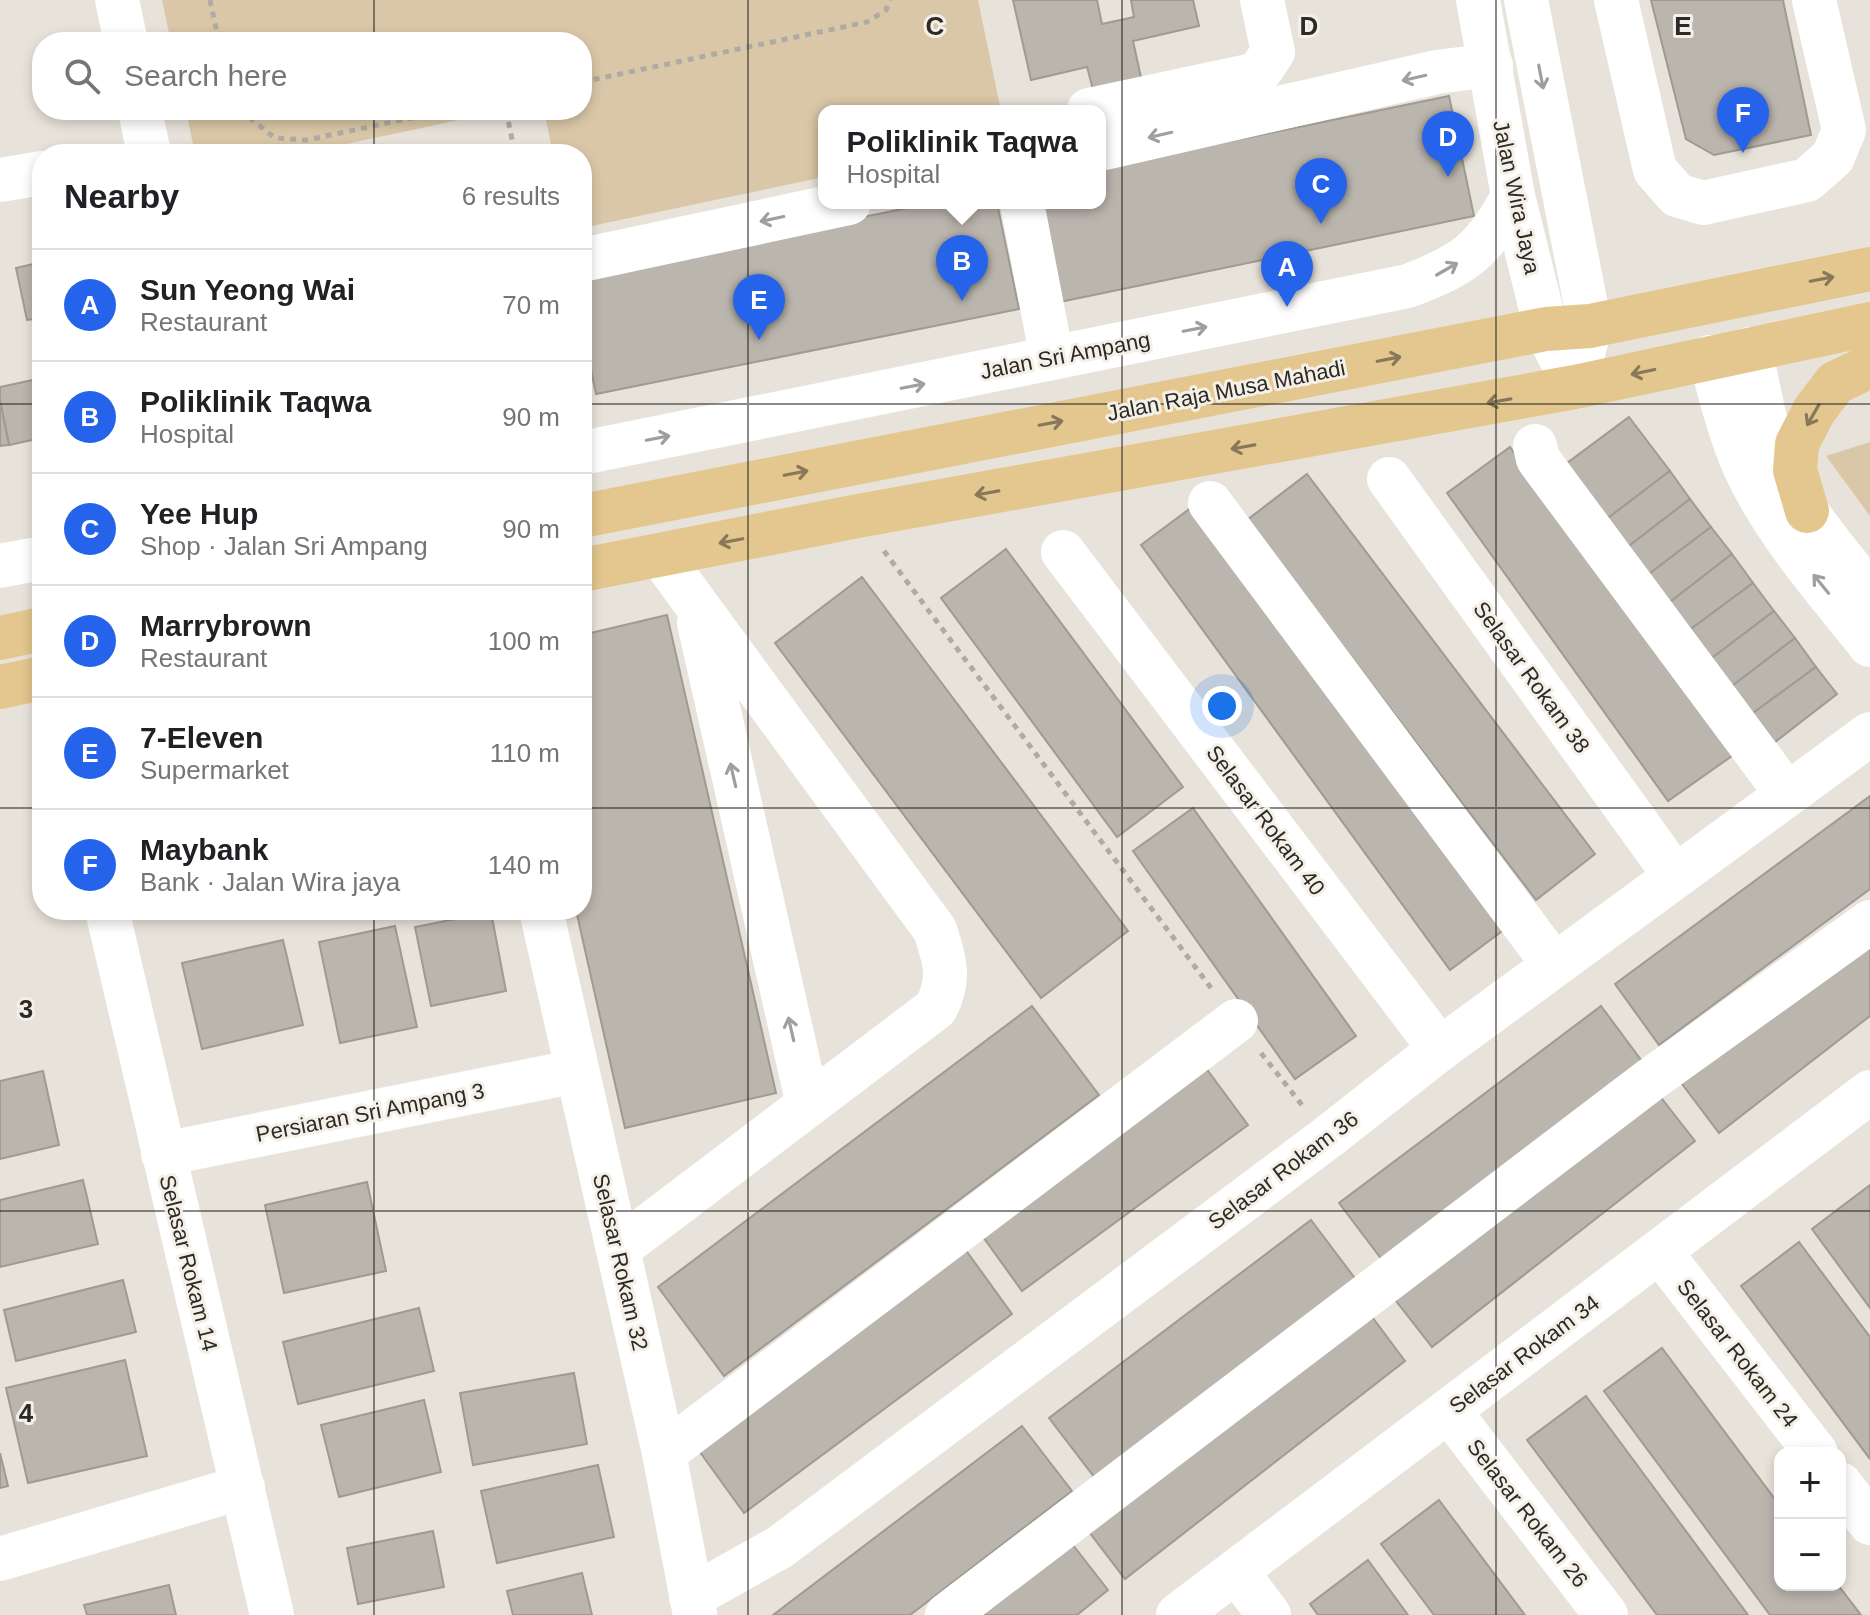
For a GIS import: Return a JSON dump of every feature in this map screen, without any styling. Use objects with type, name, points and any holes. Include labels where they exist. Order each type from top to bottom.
[{"type":"main road","name":"Jalan Raja Musa Mahadi","points":[[592,505],[1057,422],[1546,329],[1590,326],[1870,269]]},
{"type":"main road","points":[[1729,346],[1773,288]]},
{"type":"main road","points":[[592,568],[858,516],[1575,387],[1729,346],[1870,324]]},
{"type":"main road","points":[[1590,326],[1729,346]]},
{"type":"main road","points":[[1807,511],[1795,470],[1797,444],[1814,411],[1835,383],[1870,366]]},
{"type":"main road","points":[[0,687],[32,680]]},
{"type":"street","points":[[117,0],[124,32]]},
{"type":"street","points":[[1106,125],[1258,74],[1273,52],[1262,0]]},
{"type":"street","name":"Jalan Wira Jaya","points":[[1478,0],[1513,196],[1546,329],[1575,387]]},
{"type":"street","name":"Jalan Wira Jaya","points":[[1526,0],[1590,326]]},
{"type":"street","points":[[1616,0],[1655,170],[1677,195],[1703,203],[1807,180],[1833,157],[1844,130],[1814,0]]},
{"type":"street","points":[[1106,127],[1491,65]]},
{"type":"street","points":[[141,120],[145,144]]},
{"type":"street","points":[[0,180],[32,175]]},
{"type":"street","name":"Jalan Sri Ampang","points":[[592,451],[1408,286],[1444,273],[1472,254],[1496,229],[1513,196]]},
{"type":"street","points":[[592,258],[821,209]]},
{"type":"street","points":[[1023,209],[1052,358]]},
{"type":"street","points":[[1575,387],[1590,326]]},
{"type":"street","points":[[1729,346],[1763,408],[1781,468],[1807,511],[1870,594]]},
{"type":"street","points":[[1729,346],[1729,425],[1750,479],[1791,546],[1870,645]]},
{"type":"street","points":[[1535,446],[1538,459],[1786,793]]},
{"type":"street","name":"Selasar Rokam 38","points":[[1389,479],[1675,876]]},
{"type":"street","points":[[1210,503],[1554,965]]},
{"type":"street","name":"Selasar Rokam 40","points":[[1063,552],[1440,1049]]},
{"type":"street","points":[[618,1249],[936,1008],[944,991],[946,973],[935,930],[660,555]]},
{"type":"street","points":[[0,566],[32,560]]},
{"type":"street","points":[[695,605],[808,1105]]},
{"type":"street","name":"Selasar Rokam 36","points":[[693,1606],[780,1547],[1328,1137],[1440,1049],[1870,734]]},
{"type":"street","name":"Selasar Rokam 14","points":[[109,920],[272,1615]]},
{"type":"street","name":"Selasar Rokam 32","points":[[543,920],[664,1453],[693,1606]]},
{"type":"street","points":[[947,1615],[1650,1080],[1870,922]]},
{"type":"street","points":[[664,1453],[1236,1021]]},
{"type":"street","name":"Persiaran Sri Ampang 3","points":[[163,1154],[577,1071]]},
{"type":"street","name":"Selasar Rokam 34","points":[[1178,1615],[1661,1253],[1870,1092]]},
{"type":"street","name":"Selasar Rokam 24","points":[[1661,1253],[1811,1447]]},
{"type":"street","name":"Selasar Rokam 26","points":[[1449,1411],[1606,1615]]},
{"type":"street","points":[[0,1559],[243,1487]]},
{"type":"street","points":[[1846,1492],[1870,1523]]},
{"type":"street","points":[[1236,1571],[1269,1615]]},
{"type":"path","points":[[210,0],[217,32]]},
{"type":"path","points":[[592,80],[867,22],[886,10],[890,0]]},
{"type":"path","points":[[252,120],[275,138],[307,140],[402,120]]},
{"type":"path","points":[[508,120],[513,144]]},
{"type":"path","points":[[858,516],[1236,1021],[1328,1137]]},
{"type":"shaded area","points":[[162,0],[978,0],[1000,105],[818,105],[818,178],[592,226],[592,144],[551,144],[546,120],[592,120],[592,32],[169,32]]},
{"type":"shaded area","points":[[188,120],[459,120],[346,144],[193,144]]},
{"type":"shaded area","points":[[1870,442],[1870,516],[1826,456]]},
{"type":"building","points":[[1013,0],[1097,0],[1102,24],[1134,17],[1131,0],[1193,0],[1199,26],[1133,41],[1142,82],[1094,93],[1087,67],[1031,80]]},
{"type":"building","points":[[1651,0],[1783,0],[1811,135],[1714,155],[1686,139]]},
{"type":"building","points":[[1449,96],[1474,216],[1055,303],[1036,209],[1106,209],[1106,167]]},
{"type":"building","points":[[902,209],[998,209],[1019,309],[596,394],[592,375],[592,272]]},
{"type":"building","points":[[32,264],[32,319],[27,320],[16,268]]},
{"type":"building","points":[[32,380],[32,440],[9,445],[0,387]]},
{"type":"building","points":[[0,401],[9,445],[0,446]]},
{"type":"building","points":[[1629,417],[1670,471],[1608,518],[1567,463]]},
{"type":"building","points":[[1510,447],[1732,756],[1668,801],[1447,493]]},
{"type":"building","points":[[1670,471],[1690,499],[1629,546],[1608,518]]},
{"type":"building","points":[[1307,474],[1595,854],[1536,900],[1247,520]]},
{"type":"building","points":[[1204,498],[1513,923],[1450,970],[1141,545]]},
{"type":"building","points":[[1690,499],[1711,527],[1649,574],[1629,546]]},
{"type":"building","points":[[1711,527],[1732,554],[1670,602],[1649,574]]},
{"type":"building","points":[[1006,549],[1183,787],[1117,837],[941,598]]},
{"type":"building","points":[[1732,554],[1753,583],[1691,629],[1670,602]]},
{"type":"building","points":[[862,577],[1128,931],[1041,998],[775,643]]},
{"type":"building","points":[[1753,583],[1774,611],[1712,658],[1691,629]]},
{"type":"building","points":[[1774,611],[1795,638],[1732,686],[1712,658]]},
{"type":"building","points":[[667,615],[776,1093],[625,1128],[578,920],[592,920],[592,633]]},
{"type":"building","points":[[1795,638],[1816,667],[1753,713],[1732,686]]},
{"type":"building","points":[[1816,667],[1837,694],[1775,742],[1753,713]]},
{"type":"building","points":[[1870,796],[1870,889],[1659,1045],[1615,984]]},
{"type":"building","points":[[1193,808],[1356,1036],[1295,1079],[1133,851]]},
{"type":"building","points":[[450,920],[493,920],[506,991],[431,1006],[415,927]]},
{"type":"building","points":[[395,926],[417,1027],[340,1043],[319,942]]},
{"type":"building","points":[[1870,931],[1870,1016],[1719,1133],[1679,1080]]},
{"type":"building","points":[[283,940],[303,1025],[202,1049],[182,963]]},
{"type":"building","points":[[1032,1006],[1099,1095],[724,1376],[658,1287]]},
{"type":"building","points":[[1601,1006],[1647,1068],[1386,1265],[1339,1203]]},
{"type":"building","points":[[1203,1064],[1248,1125],[1022,1291],[978,1230]]},
{"type":"building","points":[[43,1071],[59,1145],[0,1159],[0,1081]]},
{"type":"building","points":[[1652,1086],[1695,1141],[1432,1347],[1389,1292]]},
{"type":"building","points":[[83,1180],[98,1244],[0,1267],[0,1200]]},
{"type":"building","points":[[367,1182],[386,1271],[284,1293],[265,1205]]},
{"type":"building","points":[[1870,1185],[1870,1308],[1812,1229]]},
{"type":"building","points":[[1311,1220],[1357,1281],[1095,1478],[1049,1418]]},
{"type":"building","points":[[1799,1242],[1870,1337],[1870,1459],[1741,1286]]},
{"type":"building","points":[[965,1249],[1012,1314],[744,1513],[697,1448]]},
{"type":"building","points":[[123,1280],[136,1332],[16,1361],[4,1310]]},
{"type":"building","points":[[1364,1306],[1405,1361],[1125,1579],[1083,1524]]},
{"type":"building","points":[[419,1308],[434,1371],[298,1404],[283,1342]]},
{"type":"building","points":[[1662,1348],[1774,1498],[1774,1591],[1843,1591],[1861,1615],[1770,1615],[1604,1391]]},
{"type":"building","points":[[125,1360],[147,1456],[28,1483],[6,1388]]},
{"type":"building","points":[[574,1373],[587,1444],[473,1465],[460,1393]]},
{"type":"building","points":[[1586,1396],[1748,1615],[1657,1615],[1527,1440]]},
{"type":"building","points":[[424,1400],[441,1472],[339,1497],[321,1425]]},
{"type":"building","points":[[1022,1426],[1072,1491],[910,1615],[773,1615]]},
{"type":"building","points":[[0,1453],[8,1486],[0,1488]]},
{"type":"building","points":[[598,1465],[614,1537],[497,1563],[481,1491]]},
{"type":"building","points":[[1439,1500],[1525,1615],[1434,1615],[1381,1544]]},
{"type":"building","points":[[433,1531],[444,1587],[358,1604],[347,1548]]},
{"type":"building","points":[[1066,1536],[1108,1590],[1077,1615],[968,1615]]},
{"type":"building","points":[[1368,1560],[1408,1615],[1318,1615],[1310,1604]]},
{"type":"building","points":[[582,1573],[592,1615],[513,1615],[507,1591]]},
{"type":"building","points":[[169,1585],[176,1615],[87,1615],[84,1605]]},
{"type":"place","name":"Maybank","points":[[1743,153]]},
{"type":"place","name":"Marrybrown","points":[[1448,177]]},
{"type":"place","name":"Yee Hup","points":[[1321,224]]},
{"type":"place","name":"Poliklinik Taqwa","points":[[962,301]]},
{"type":"place","name":"Sun Yeong Wai","points":[[1287,307]]},
{"type":"place","name":"7-Eleven","points":[[759,340]]}]
